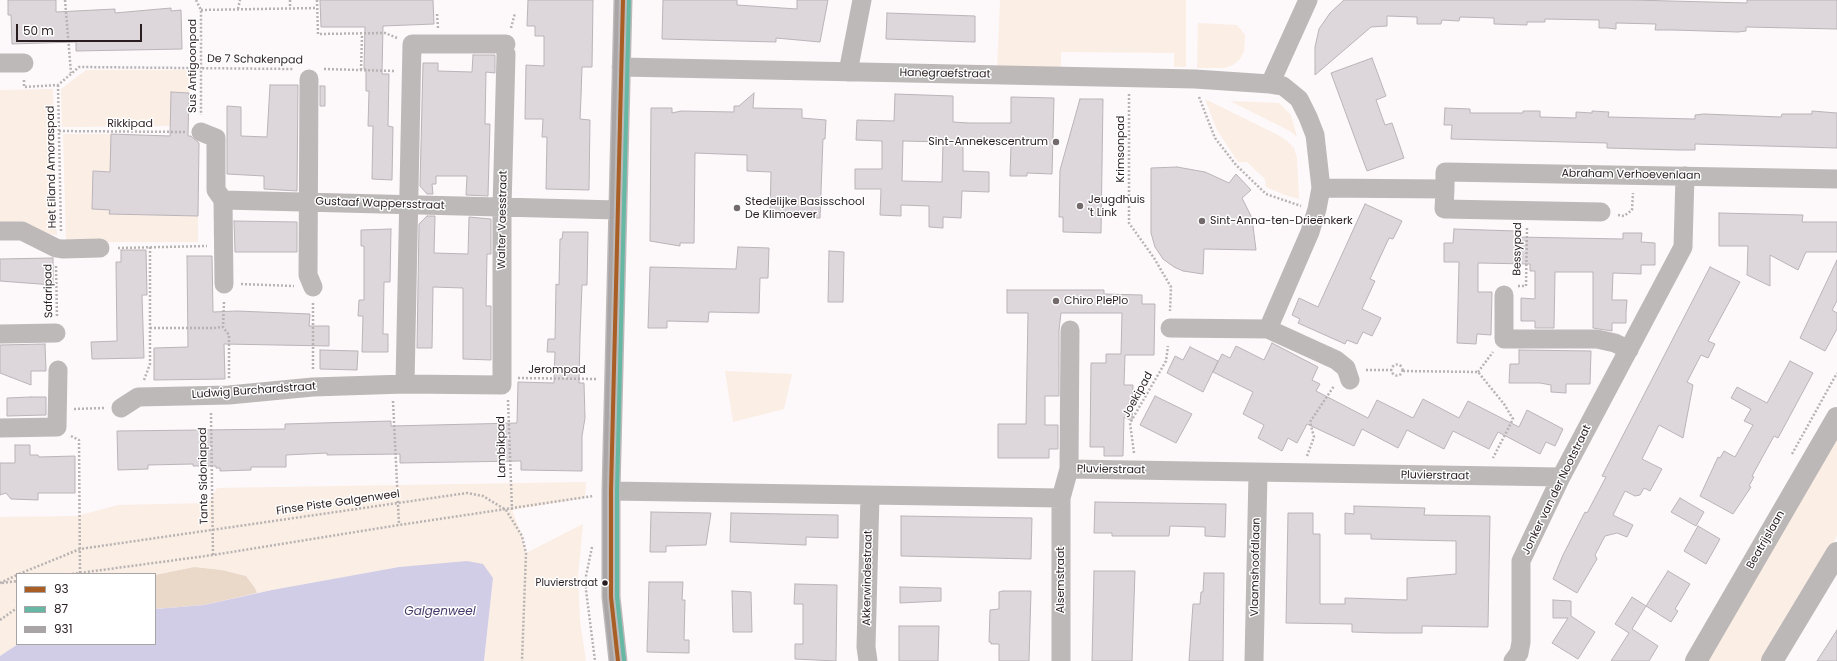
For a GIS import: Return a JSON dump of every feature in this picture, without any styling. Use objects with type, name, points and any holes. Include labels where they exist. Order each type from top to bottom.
[{"type":"street","points":[[618,661],[610,597],[611,491],[623,0]]},
{"type":"street","points":[[848,72],[862,0]]},
{"type":"street","points":[[1270,84],[1308,0]]},
{"type":"street","points":[[398,384],[409,205],[412,44]]},
{"type":"street","name":"Walter Vaesstraat","points":[[412,44],[506,49],[502,208],[502,385]]},
{"type":"street","points":[[0,63],[24,63]]},
{"type":"street","name":"Hanegraefstraat","points":[[621,67],[1194,79],[1283,86],[1299,100],[1315,135],[1321,188],[1317,209],[1268,329]]},
{"type":"street","points":[[309,74],[308,124],[310,202],[308,275],[313,287]]},
{"type":"street","points":[[200,132],[216,138],[216,190],[223,200],[224,284]]},
{"type":"street","name":"Abraham Verhoevenlaan","points":[[1601,212],[1444,209],[1445,172],[1835,179]]},
{"type":"street","name":"Jonker van der Nootstraat","points":[[1513,661],[1519,653],[1521,642],[1521,561],[1561,478],[1683,246],[1685,176]]},
{"type":"street","points":[[1321,188],[1445,189]]},
{"type":"street","name":"Gustaaf Wappersstraat","points":[[223,200],[618,210]]},
{"type":"street","points":[[0,232],[22,231],[59,248],[100,248]]},
{"type":"street","points":[[1504,296],[1504,338],[1597,339],[1615,343],[1629,350]]},
{"type":"street","points":[[1170,328],[1268,329],[1336,360],[1348,375]]},
{"type":"street","points":[[1069,469],[1070,330]]},
{"type":"street","points":[[0,334],[56,333]]},
{"type":"street","points":[[0,428],[58,418],[58,370]]},
{"type":"street","name":"Ludwig Burchardstraat","points":[[138,397],[210,396],[313,387],[398,384],[502,385]]},
{"type":"street","points":[[121,408],[138,397]]},
{"type":"street","name":"Beatrijslaan","points":[[1696,661],[1837,418]]},
{"type":"street","name":"Pluvierstraat","points":[[1061,498],[1069,469],[1561,478]]},
{"type":"street","name":"Vlaamshoofdlaan","points":[[1254,661],[1258,473]]},
{"type":"street","points":[[611,491],[1061,498]]},
{"type":"street","name":"Akkerwindestraat","points":[[868,661],[866,647],[870,496]]},
{"type":"street","name":"Alsemstraat","points":[[1061,498],[1061,661]]},
{"type":"street","points":[[1772,661],[1837,553]]},
{"type":"path","points":[[65,0],[71,74]]},
{"type":"path","name":"Sus Antigoonpad","points":[[196,0],[200,10],[200,132]]},
{"type":"path","points":[[238,9],[240,0]]},
{"type":"path","points":[[290,0],[290,8]]},
{"type":"path","points":[[317,0],[318,34],[385,34],[412,44]]},
{"type":"path","points":[[200,10],[317,8]]},
{"type":"path","points":[[361,70],[362,35]]},
{"type":"path","points":[[24,63],[24,87],[58,85]]},
{"type":"path","name":"De 7 Schakenpad","points":[[58,85],[79,67],[200,67],[309,74],[361,70],[412,72]]},
{"type":"path","name":"Krimsonpad","points":[[1129,78],[1129,223],[1154,258],[1171,287],[1170,328]]},
{"type":"path","points":[[1194,79],[1200,100],[1215,138],[1236,165],[1266,194],[1317,209]]},
{"type":"path","name":"Het Eiland Amoraspad","points":[[58,85],[59,248]]},
{"type":"path","name":"Rikkipad","points":[[59,131],[200,132]]},
{"type":"path","points":[[1601,212],[1624,216],[1632,210],[1635,175]]},
{"type":"path","name":"Bessypad","points":[[1504,296],[1512,286],[1526,286],[1527,211]]},
{"type":"path","points":[[100,248],[223,246]]},
{"type":"path","points":[[138,397],[150,364],[150,247]]},
{"type":"path","name":"Safaripad","points":[[56,333],[58,330],[59,248]]},
{"type":"path","points":[[229,395],[229,335],[223,327],[224,284],[313,287],[313,387]]},
{"type":"path","points":[[150,328],[223,327]]},
{"type":"path","name":"Joekipad","points":[[1136,470],[1130,423],[1166,361],[1170,328]]},
{"type":"path","points":[[1478,372],[1504,338]]},
{"type":"path","points":[[1301,474],[1314,437],[1310,422],[1340,377],[1392,370],[1397,364],[1401,366],[1403,371]]},
{"type":"path","points":[[1392,370],[1396,376],[1400,375],[1403,371],[1478,372]]},
{"type":"path","points":[[1478,372],[1504,404],[1513,419],[1484,477]]},
{"type":"path","name":"Jerompad","points":[[502,385],[514,378],[614,379]]},
{"type":"path","points":[[398,384],[397,502],[399,525]]},
{"type":"path","name":"Lambikpad","points":[[502,385],[509,403],[512,510]]},
{"type":"path","name":"Tante Sidoniapad","points":[[210,396],[213,556]]},
{"type":"path","points":[[58,418],[121,408]]},
{"type":"path","points":[[58,418],[78,440],[80,573],[213,556],[399,525],[512,510],[584,498],[611,491]]},
{"type":"path","name":"Finse Piste Galgenweel","points":[[23,573],[80,549],[467,493],[483,496],[506,510],[522,536],[526,553],[522,661]]},
{"type":"path","name":"Finse Piste Galgenweel","points":[[0,583],[16,576]]},
{"type":"path","points":[[0,583],[16,581]]},
{"type":"path","points":[[0,620],[16,609]]},
{"type":"shaded area","points":[[1000,0],[1186,0],[1186,67],[1174,67],[1174,53],[1061,52],[1061,72],[997,72]]},
{"type":"shaded area","points":[[1198,23],[1237,25],[1245,35],[1244,52],[1240,59],[1233,65],[1224,68],[1197,68]]},
{"type":"shaded area","points":[[86,70],[189,70],[189,93],[172,92],[170,126],[62,127],[61,89]]},
{"type":"shaded area","points":[[53,89],[57,235],[0,227],[0,90]]},
{"type":"shaded area","points":[[1205,99],[1278,135],[1294,148],[1297,158],[1299,199],[1266,187],[1265,179],[1247,162],[1238,162],[1217,130]]},
{"type":"shaded area","points":[[1230,101],[1279,103],[1291,115],[1297,137],[1290,131]]},
{"type":"shaded area","points":[[63,134],[111,134],[111,172],[93,171],[92,209],[110,210],[110,214],[198,216],[198,242],[66,242]]},
{"type":"shaded area","points":[[725,371],[792,374],[784,409],[733,422]]},
{"type":"shaded area","points":[[1837,430],[1837,536],[1793,614],[1764,661],[1705,661]]},
{"type":"shaded area","points":[[586,482],[585,498],[512,510],[522,536],[526,553],[583,524],[578,576],[580,621],[586,661],[484,661],[493,578],[399,567],[257,593],[246,576],[222,570],[194,567],[156,575],[156,573],[16,573],[16,645],[0,656],[0,517],[77,516],[118,505],[208,503],[217,488]]},
{"type":"shaded area","points":[[194,567],[222,570],[246,576],[257,593],[204,605],[156,609],[156,575]]},
{"type":"water","name":"Galgenweel","points":[[467,561],[483,564],[493,578],[484,661],[0,661],[0,656],[16,645],[156,645],[156,609],[204,605],[272,590],[399,567]]},
{"type":"building","points":[[8,0],[56,0],[56,12],[115,9],[115,13],[171,8],[171,11],[181,10],[182,49],[76,51],[76,42],[12,44],[11,15],[8,15]]},
{"type":"building","points":[[320,0],[433,0],[434,24],[383,26],[382,74],[389,74],[388,126],[393,127],[392,180],[372,179],[373,126],[368,126],[369,91],[366,91],[366,69],[364,69],[365,27],[321,27]]},
{"type":"building","points":[[528,0],[593,0],[592,67],[582,67],[580,119],[590,120],[589,190],[546,189],[547,137],[542,137],[543,119],[525,119],[526,65],[544,66],[544,36],[535,36],[535,26],[527,26]]},
{"type":"building","points":[[663,0],[737,0],[737,5],[797,9],[797,0],[828,0],[820,42],[776,38],[776,42],[662,39]]},
{"type":"building","points":[[1344,0],[1632,0],[1747,3],[1747,0],[1837,0],[1837,29],[1746,27],[1746,31],[1738,32],[1655,30],[1656,24],[1616,23],[1616,29],[1599,28],[1599,20],[1545,19],[1545,22],[1527,22],[1527,25],[1494,24],[1494,18],[1460,17],[1459,21],[1442,20],[1441,24],[1417,24],[1417,17],[1387,16],[1387,26],[1371,27],[1315,75],[1315,47],[1319,29],[1330,13]]},
{"type":"building","points":[[887,13],[975,16],[975,42],[886,39]]},
{"type":"building","points":[[473,55],[495,55],[495,73],[486,72],[485,124],[490,124],[488,196],[466,195],[467,176],[436,176],[436,184],[432,184],[433,194],[427,194],[420,186],[423,63],[438,63],[438,71],[472,72]]},
{"type":"building","points":[[1372,58],[1386,96],[1376,100],[1385,125],[1392,123],[1404,158],[1367,171],[1331,73]]},
{"type":"building","points":[[270,85],[298,85],[297,191],[264,189],[264,176],[227,174],[227,106],[241,107],[241,136],[267,137]]},
{"type":"building","points":[[320,86],[325,86],[325,106],[320,106]]},
{"type":"building","points":[[171,92],[189,93],[188,136],[191,136],[199,143],[198,216],[109,214],[110,210],[92,209],[93,171],[110,172],[111,134],[170,136]]},
{"type":"building","points":[[754,93],[753,108],[802,109],[802,118],[826,120],[825,139],[823,139],[820,218],[770,217],[771,172],[747,171],[747,155],[695,153],[694,243],[680,243],[680,246],[650,241],[651,108],[672,108],[672,113],[681,111],[734,112],[734,106],[739,106]]},
{"type":"building","points":[[895,94],[953,96],[953,122],[969,123],[1011,123],[1011,97],[1054,98],[1052,174],[1027,173],[1027,176],[1010,176],[1011,145],[963,143],[963,171],[989,172],[989,192],[962,191],[961,218],[943,217],[943,228],[929,227],[929,206],[901,205],[901,216],[880,215],[881,189],[855,189],[855,169],[882,169],[882,141],[856,140],[857,120],[894,121]],"holes":[[[903,141],[943,142],[942,182],[902,181]]]},
{"type":"building","points":[[1080,99],[1103,99],[1101,233],[1063,232],[1063,217],[1059,217],[1060,170]]},
{"type":"building","points":[[1445,108],[1470,109],[1470,113],[1523,113],[1523,111],[1540,111],[1540,117],[1576,118],[1576,112],[1592,113],[1592,111],[1609,112],[1608,117],[1695,119],[1695,115],[1704,114],[1781,117],[1782,114],[1812,114],[1812,111],[1837,113],[1837,148],[1695,144],[1695,150],[1678,150],[1607,148],[1607,143],[1451,139],[1452,125],[1444,125]]},
{"type":"building","name":"Sint-Anna-ten-Drieënkerk","points":[[1177,167],[1205,172],[1229,183],[1236,174],[1251,190],[1242,198],[1252,218],[1256,250],[1204,249],[1203,274],[1183,271],[1174,267],[1163,259],[1155,247],[1151,233],[1151,168]]},
{"type":"building","points":[[1365,204],[1402,221],[1393,239],[1389,238],[1370,279],[1375,281],[1362,309],[1381,318],[1372,336],[1363,332],[1357,344],[1347,340],[1345,344],[1298,323],[1300,319],[1292,315],[1299,298],[1318,307]]},
{"type":"building","points":[[1719,213],[1803,215],[1802,222],[1837,222],[1837,252],[1806,252],[1798,270],[1770,255],[1770,286],[1747,275],[1748,246],[1719,246]]},
{"type":"building","points":[[427,216],[435,216],[434,253],[468,254],[469,217],[491,219],[491,254],[487,254],[486,306],[491,306],[491,360],[463,359],[463,288],[433,287],[432,348],[417,348],[419,224]]},
{"type":"building","points":[[234,221],[297,222],[297,252],[235,252]]},
{"type":"building","points":[[391,229],[390,282],[384,282],[383,334],[388,334],[388,352],[362,352],[363,316],[358,316],[359,300],[364,300],[364,246],[361,246],[361,230]]},
{"type":"building","points":[[1454,229],[1516,231],[1516,237],[1623,239],[1623,233],[1642,233],[1641,242],[1655,243],[1655,265],[1641,265],[1641,274],[1613,273],[1612,300],[1627,300],[1626,323],[1612,323],[1612,331],[1593,328],[1593,272],[1555,272],[1554,328],[1535,328],[1535,321],[1521,321],[1521,298],[1535,299],[1535,271],[1530,271],[1530,264],[1478,263],[1478,292],[1492,292],[1491,335],[1477,334],[1476,344],[1457,343],[1459,262],[1444,262],[1444,243],[1453,243]]},
{"type":"building","points":[[563,232],[588,232],[587,285],[582,285],[580,337],[579,383],[584,383],[585,418],[582,436],[582,471],[521,470],[521,461],[400,463],[400,454],[327,455],[327,453],[286,455],[286,467],[251,467],[251,470],[220,471],[220,468],[216,468],[216,466],[193,466],[193,464],[148,465],[148,469],[118,470],[117,431],[285,429],[285,424],[391,421],[391,426],[517,423],[518,382],[554,383],[555,352],[547,352],[548,339],[555,339],[556,284],[559,285],[560,239],[562,239]]},
{"type":"building","points":[[738,247],[769,248],[768,278],[760,278],[759,313],[709,312],[708,322],[667,321],[667,328],[648,328],[650,267],[736,269]]},
{"type":"building","points":[[121,250],[146,250],[147,295],[142,295],[144,358],[92,359],[91,342],[117,341],[116,262],[121,262]]},
{"type":"building","points":[[829,251],[844,252],[843,302],[828,302]]},
{"type":"building","points":[[187,256],[212,256],[213,312],[237,311],[310,314],[309,326],[329,326],[329,346],[224,344],[225,379],[154,380],[154,348],[188,347]]},
{"type":"building","points":[[53,258],[53,285],[0,281],[0,259]]},
{"type":"building","points":[[1837,260],[1837,301],[1832,310],[1837,313],[1837,329],[1825,351],[1800,338]]},
{"type":"building","points":[[1710,267],[1740,282],[1708,341],[1715,344],[1708,358],[1701,355],[1687,382],[1693,385],[1683,438],[1659,425],[1642,459],[1662,469],[1650,491],[1644,488],[1640,495],[1635,496],[1625,491],[1613,515],[1633,525],[1627,537],[1617,533],[1605,536],[1595,555],[1597,559],[1577,593],[1553,579],[1563,555],[1585,512],[1587,513],[1606,477],[1602,476]]},
{"type":"building","points":[[1007,290],[1104,290],[1104,294],[1142,295],[1142,304],[1155,304],[1154,355],[1125,355],[1124,385],[1133,385],[1132,421],[1124,417],[1123,456],[1104,456],[1104,447],[1090,447],[1091,363],[1106,363],[1106,354],[1121,354],[1122,313],[1061,313],[1059,330],[1059,396],[1045,396],[1045,425],[1058,425],[1058,449],[1049,449],[1049,458],[998,458],[998,424],[1026,424],[1028,313],[1007,313]]},
{"type":"building","points":[[1272,343],[1318,367],[1312,380],[1320,384],[1316,391],[1368,418],[1377,400],[1413,418],[1423,399],[1459,418],[1468,401],[1519,427],[1527,410],[1563,429],[1555,446],[1546,442],[1540,454],[1498,432],[1489,449],[1453,431],[1444,449],[1407,430],[1398,448],[1362,429],[1354,446],[1307,424],[1297,443],[1288,438],[1282,451],[1258,438],[1264,425],[1243,414],[1253,392],[1213,372],[1222,354],[1230,358],[1236,346],[1264,360]]},
{"type":"building","points":[[45,344],[46,371],[31,371],[31,385],[0,373],[0,345]]},
{"type":"building","points":[[1190,347],[1218,361],[1203,392],[1167,373],[1175,356],[1183,360]]},
{"type":"building","points":[[320,350],[358,351],[357,370],[320,369]]},
{"type":"building","points":[[1519,350],[1591,351],[1590,384],[1566,384],[1566,393],[1551,392],[1551,385],[1540,383],[1509,383],[1510,364],[1519,364]]},
{"type":"building","points":[[1790,361],[1813,373],[1778,438],[1774,436],[1752,476],[1754,477],[1749,486],[1751,487],[1733,514],[1700,496],[1718,457],[1720,458],[1724,451],[1735,457],[1753,425],[1744,421],[1751,409],[1731,398],[1737,387],[1767,403]]},
{"type":"building","points":[[1155,396],[1192,414],[1176,443],[1140,425]]},
{"type":"building","points":[[46,397],[46,415],[7,416],[7,398]]},
{"type":"building","points":[[15,445],[30,445],[30,455],[38,455],[39,457],[75,456],[75,493],[38,493],[38,500],[11,499],[6,493],[0,495],[0,463],[15,463]]},
{"type":"building","points":[[1680,498],[1704,512],[1696,526],[1671,512]]},
{"type":"building","points":[[1095,502],[1226,504],[1225,537],[1205,536],[1205,527],[1170,526],[1169,536],[1112,536],[1112,533],[1094,533]]},
{"type":"building","points":[[1354,506],[1425,508],[1424,515],[1490,516],[1488,627],[1422,626],[1422,633],[1387,633],[1352,632],[1352,624],[1286,623],[1288,513],[1313,513],[1313,534],[1320,534],[1320,604],[1345,604],[1345,598],[1407,600],[1407,578],[1456,574],[1456,541],[1371,539],[1371,534],[1345,534],[1345,513],[1354,514]]},
{"type":"building","points":[[651,512],[711,513],[706,545],[666,546],[666,552],[650,552]]},
{"type":"building","points":[[731,513],[838,515],[838,538],[806,537],[806,545],[730,542]]},
{"type":"building","points":[[901,516],[1032,518],[1031,559],[901,556]]},
{"type":"building","points":[[1698,526],[1720,539],[1706,564],[1684,551]]},
{"type":"building","points":[[1094,571],[1135,571],[1132,661],[1092,661]]},
{"type":"building","points":[[1668,571],[1690,584],[1675,609],[1678,611],[1671,622],[1646,606]]},
{"type":"building","points":[[1204,573],[1224,573],[1223,661],[1189,661],[1193,604],[1200,604],[1201,592],[1203,592]]},
{"type":"building","points":[[649,582],[683,582],[682,600],[685,600],[684,640],[689,640],[689,653],[647,652]]},
{"type":"building","points":[[795,584],[837,585],[836,661],[795,659],[795,644],[803,644],[803,604],[794,604]]},
{"type":"building","points":[[900,587],[941,588],[941,601],[900,603]]},
{"type":"building","points":[[732,591],[751,592],[752,632],[733,632]]},
{"type":"building","points":[[1031,591],[1029,661],[999,661],[999,644],[991,644],[991,642],[989,642],[990,610],[999,609],[999,592]]},
{"type":"building","points":[[1632,597],[1646,606],[1632,629],[1658,646],[1649,661],[1611,661],[1629,633],[1615,624]]},
{"type":"building","points":[[1553,600],[1571,601],[1571,616],[1595,632],[1578,659],[1552,643],[1568,618],[1553,618]]},
{"type":"building","points":[[899,626],[939,626],[938,661],[899,661]]},
{"type":"building","points":[[1837,630],[1837,661],[1817,661]]},
{"type":"transit line","name":"931","points":[[612,661],[605,597],[605,491],[617,0]]},
{"type":"transit line","name":"93","points":[[618,661],[611,597],[611,491],[623,0]]},
{"type":"transit line","name":"87","points":[[624,660],[617,597],[617,491],[629,0]]},
{"type":"place","name":"Sint-Annekescentrum","points":[[1056,142]]},
{"type":"place","name":"Jeugdhuis 't Link","points":[[1080,206]]},
{"type":"place","name":"Stedelijke Basisschool De Klimoever","points":[[737,208]]},
{"type":"place","name":"Sint-Anna-ten-Drieënkerk","points":[[1202,221]]},
{"type":"place","name":"Chiro PlePlo","points":[[1056,301]]},
{"type":"place","name":"Pluvierstraat","points":[[605,583]]}]
